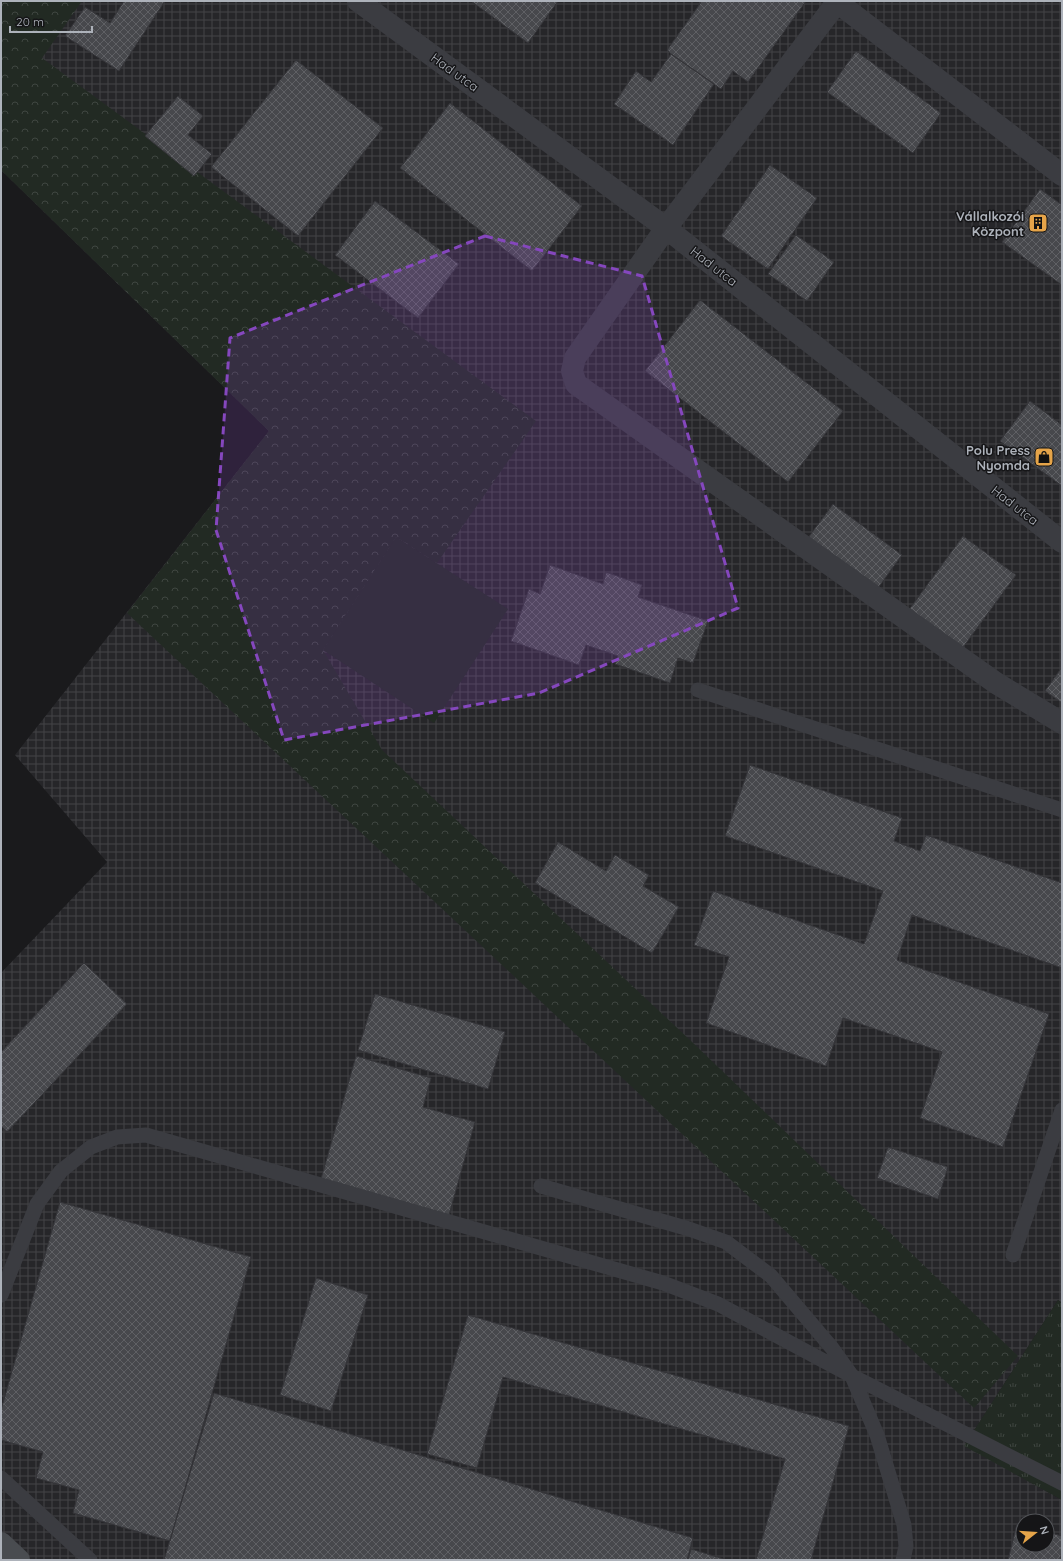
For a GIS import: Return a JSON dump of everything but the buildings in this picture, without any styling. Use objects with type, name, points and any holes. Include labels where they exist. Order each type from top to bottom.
[{"type":"main road","points":[[1,1543],[19,1560]]},
{"type":"street","name":"Had utca","points":[[358,1],[666,228],[1062,542]]},
{"type":"street","points":[[1062,174],[838,2],[666,228],[575,358],[572,372],[576,384],[996,683],[1062,723]]},
{"type":"lane","points":[[698,690],[1062,810]]},
{"type":"lane","points":[[1013,1255],[1062,1110]]},
{"type":"lane","points":[[1,1295],[37,1204],[60,1171],[91,1147],[117,1138],[146,1135],[663,1283],[718,1304],[852,1376],[1062,1483]]},
{"type":"lane","points":[[542,1186],[689,1228],[726,1242],[771,1276],[832,1348],[852,1376],[877,1435],[904,1525],[906,1546],[903,1560]]},
{"type":"lane","points":[[1,1478],[90,1560]]},
{"type":"highlighted area","points":[[485,236],[642,276],[738,608],[539,693],[284,740],[216,530],[230,338]]},
{"type":"shaded area","points":[[1,1],[1062,1],[1062,1303],[1058,1300],[965,1445],[1062,1500],[1062,1560],[1,1560],[1,973],[107,862],[15,755],[269,431],[1,170]]},
{"type":"green space","points":[[1,1],[82,1],[42,58],[536,421],[437,563],[396,537],[323,650],[382,750],[690,1040],[1018,1356],[974,1408],[127,613],[269,431],[1,170]]},
{"type":"green space","points":[[396,537],[508,609],[434,723],[323,650]]},
{"type":"green space","points":[[1058,1300],[1062,1303],[1062,1500],[964,1446]]},
{"type":"place","name":"Vállalkozói Központ","points":[[1038,223]]},
{"type":"place","name":"Polu Press Nyomda","points":[[1044,457]]}]
